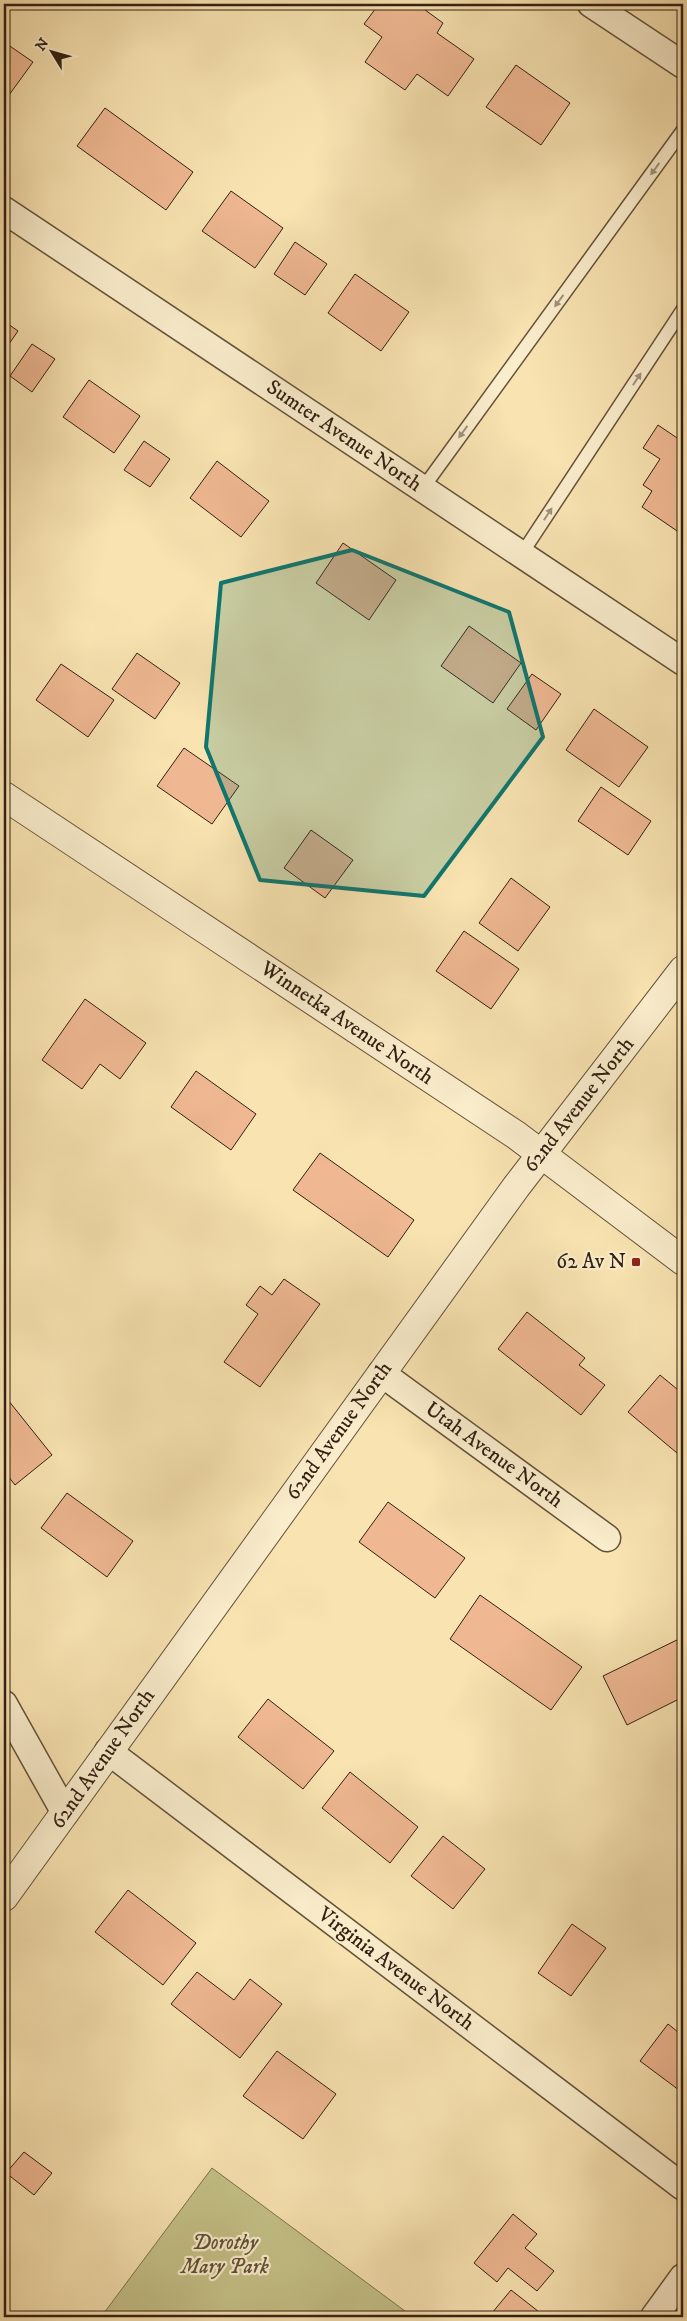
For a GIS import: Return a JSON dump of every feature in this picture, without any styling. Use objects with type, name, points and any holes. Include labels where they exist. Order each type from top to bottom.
[{"type":"street","points":[[591,4],[683,65]]},
{"type":"street","name":"Sumter Avenue North","points":[[4,210],[683,662]]},
{"type":"street","name":"Winnetka Avenue North","points":[[4,796],[541,1154],[683,1261]]},
{"type":"street","name":"62nd Avenue North","points":[[4,1897],[541,1154],[683,970]]},
{"type":"street","name":"Utah Avenue North","points":[[381,1373],[607,1538]]},
{"type":"street","points":[[4,1704],[65,1813]]},
{"type":"street","name":"Virginia Avenue North","points":[[108,1751],[683,2187]]},
{"type":"street","points":[[654,2317],[683,2277]]},
{"type":"lane","points":[[422,488],[683,130]]},
{"type":"lane","points":[[521,555],[683,309]]},
{"type":"highlighted area","points":[[352,550],[509,612],[543,737],[424,896],[260,880],[206,747],[221,583]]},
{"type":"green space","name":"Dorothy Mary Park","points":[[212,2168],[413,2317],[101,2317]]},
{"type":"building","points":[[379,4],[417,4],[443,23],[437,33],[474,59],[448,96],[417,74],[405,90],[365,62],[382,37],[364,24]]},
{"type":"building","points":[[4,42],[33,62],[4,102]]},
{"type":"building","points":[[516,65],[570,103],[541,145],[486,107]]},
{"type":"building","points":[[105,108],[193,172],[166,210],[77,146]]},
{"type":"building","points":[[231,191],[283,228],[255,268],[202,231]]},
{"type":"building","points":[[295,242],[327,264],[305,295],[274,274]]},
{"type":"building","points":[[355,274],[409,312],[381,351],[328,313]]},
{"type":"building","points":[[4,321],[18,331],[4,351]]},
{"type":"building","points":[[32,344],[55,359],[32,392],[10,376]]},
{"type":"building","points":[[89,380],[140,416],[114,453],[63,417]]},
{"type":"building","points":[[658,425],[683,442],[683,535],[642,507],[652,491],[643,485],[660,459],[643,448]]},
{"type":"building","points":[[144,441],[170,459],[150,487],[124,470]]},
{"type":"building","points":[[217,461],[269,501],[241,537],[190,498]]},
{"type":"building","points":[[343,543],[396,580],[369,620],[316,583]]},
{"type":"building","points":[[469,626],[521,663],[493,703],[441,666]]},
{"type":"building","points":[[137,653],[180,683],[155,719],[112,689]]},
{"type":"building","points":[[61,664],[114,700],[88,737],[36,700]]},
{"type":"building","points":[[532,674],[561,694],[536,730],[507,709]]},
{"type":"building","points":[[594,709],[648,747],[619,787],[566,750]]},
{"type":"building","points":[[184,748],[239,786],[212,824],[157,786]]},
{"type":"building","points":[[601,787],[651,821],[628,855],[578,821]]},
{"type":"building","points":[[311,830],[353,860],[325,898],[284,868]]},
{"type":"building","points":[[511,878],[550,907],[518,951],[479,923]]},
{"type":"building","points":[[464,931],[519,969],[491,1009],[436,971]]},
{"type":"building","points":[[85,999],[146,1043],[120,1079],[100,1064],[82,1089],[42,1060]]},
{"type":"building","points":[[196,1071],[256,1114],[231,1150],[171,1107]]},
{"type":"building","points":[[320,1153],[414,1220],[388,1257],[293,1190]]},
{"type":"building","points":[[284,1279],[320,1304],[260,1387],[224,1362],[258,1314],[246,1305],[260,1286],[272,1295]]},
{"type":"building","points":[[527,1312],[585,1358],[579,1365],[605,1385],[581,1415],[498,1349]]},
{"type":"building","points":[[660,1375],[683,1394],[683,1458],[628,1412]]},
{"type":"building","points":[[4,1395],[52,1455],[15,1485],[4,1471]]},
{"type":"building","points":[[67,1493],[133,1541],[107,1577],[41,1528]]},
{"type":"building","points":[[388,1502],[465,1558],[435,1598],[359,1542]]},
{"type":"building","points":[[480,1595],[582,1667],[551,1710],[450,1639]]},
{"type":"building","points":[[683,1637],[683,1697],[627,1725],[603,1676]]},
{"type":"building","points":[[268,1699],[334,1751],[303,1789],[238,1737]]},
{"type":"building","points":[[350,1772],[418,1827],[390,1863],[322,1808]]},
{"type":"building","points":[[443,1836],[485,1869],[453,1909],[411,1876]]},
{"type":"building","points":[[128,1890],[196,1943],[163,1985],[95,1932]]},
{"type":"building","points":[[572,1924],[606,1948],[571,1996],[538,1973]]},
{"type":"building","points":[[197,1972],[234,2000],[250,1979],[282,2004],[240,2058],[171,2004]]},
{"type":"building","points":[[668,2024],[678,2032],[683,2025],[683,2093],[640,2061]]},
{"type":"building","points":[[277,2051],[336,2094],[303,2139],[243,2096]]},
{"type":"building","points":[[24,2152],[52,2173],[34,2195],[6,2173]]},
{"type":"building","points":[[513,2214],[537,2234],[525,2248],[554,2271],[537,2291],[508,2268],[497,2282],[474,2263]]},
{"type":"building","points":[[511,2290],[543,2315],[542,2317],[498,2317],[492,2313]]},
{"type":"place","name":"62 Av N","points":[[636,1262]]}]
